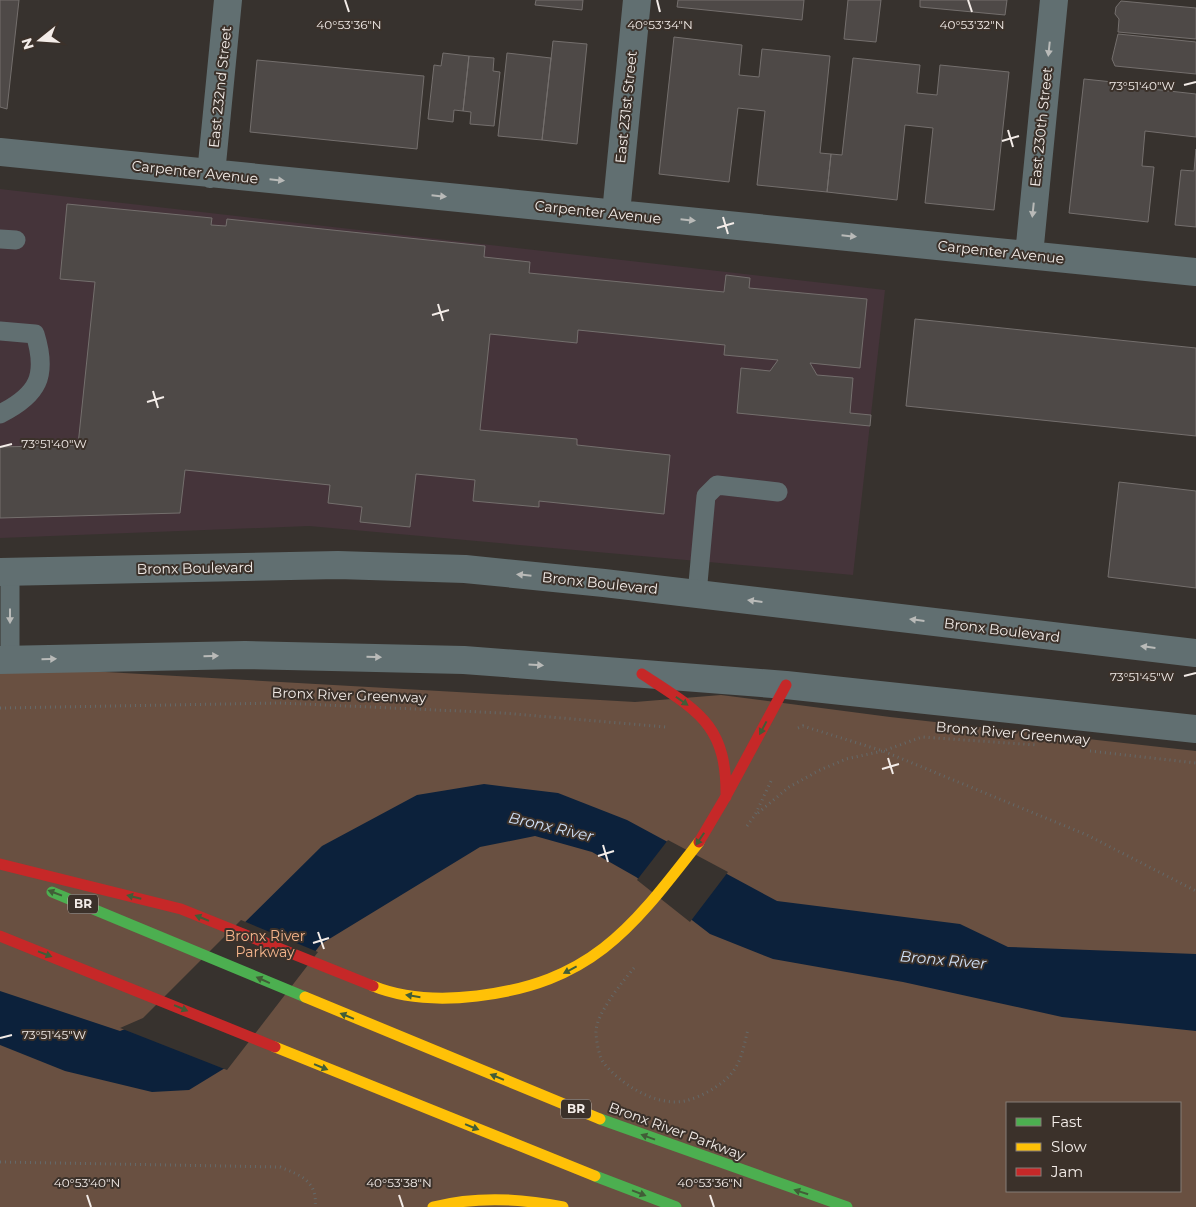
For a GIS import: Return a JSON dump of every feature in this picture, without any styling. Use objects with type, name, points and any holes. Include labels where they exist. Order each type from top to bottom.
[{"type":"highway","points":[[642,674],[692,708],[712,728],[723,753],[727,778],[725,798]]},
{"type":"highway","points":[[0,864],[181,909],[383,990],[445,1000],[487,997],[511,992],[555,978],[573,970],[611,944],[641,916],[665,888],[702,836],[725,798],[786,685]]},
{"type":"highway","name":"Bronx River Parkway","points":[[0,872],[166,938],[308,1000],[647,1137],[847,1207]]},
{"type":"highway","points":[[0,936],[136,989],[276,1049],[676,1207]]},
{"type":"highway","points":[[433,1207],[448,1203],[495,1199],[538,1202],[562,1207]]},
{"type":"street","name":"East 232nd Street","points":[[211,174],[228,0]]},
{"type":"street","name":"East 231st Street","points":[[616,213],[637,0]]},
{"type":"street","name":"East 230th Street","points":[[1029,255],[1054,0]]},
{"type":"street","name":"Carpenter Avenue","points":[[0,152],[1196,272]]},
{"type":"street","name":"Bronx Boulevard","points":[[5,572],[380,565],[465,569],[697,594],[1196,653]]},
{"type":"street","points":[[5,659],[245,655],[464,660],[786,685],[1196,729]]},
{"type":"lane","points":[[0,330],[35,334],[41,352],[40,374],[32,392],[17,405],[0,414]]},
{"type":"lane","points":[[697,594],[706,496],[717,485],[778,492]]},
{"type":"lane","points":[[5,572],[5,659]]},
{"type":"path","name":"Bronx River Greenway","points":[[0,708],[281,703],[503,713],[672,728]]},
{"type":"path","points":[[803,726],[883,752],[1086,835],[1196,891]]},
{"type":"path","name":"Bronx River Greenway","points":[[755,815],[789,787],[820,770],[846,759],[883,752],[922,737],[1043,746]]},
{"type":"path","name":"Bronx River Greenway","points":[[1081,750],[1196,763]]},
{"type":"path","points":[[636,964],[610,998],[596,1031],[602,1060],[620,1081],[644,1094],[665,1100],[685,1101],[719,1085],[732,1073],[741,1058],[748,1029]]},
{"type":"path","points":[[0,1162],[280,1167],[304,1176],[313,1187],[315,1207]]},
{"type":"shaded area","points":[[0,189],[885,290],[853,575],[309,526],[0,538]]},
{"type":"green space","name":"Bronx River Parkway","points":[[0,666],[635,702],[721,695],[890,717],[1196,751],[1196,1207],[0,1207]]},
{"type":"water","name":"Bronx River","points":[[484,784],[558,793],[627,820],[777,901],[960,924],[1008,947],[1196,954],[1196,1031],[1062,1017],[903,982],[773,959],[710,934],[636,877],[592,852],[535,836],[480,847],[321,944],[225,1068],[189,1090],[152,1092],[65,1071],[0,1045],[0,991],[120,1031],[145,1021],[322,846],[417,795]]},
{"type":"pier","points":[[668,840],[728,872],[690,922],[637,880]]},
{"type":"pier","points":[[241,920],[318,952],[227,1070],[120,1028],[143,1018]]},
{"type":"building","points":[[0,0],[19,0],[7,109],[0,107]]},
{"type":"building","points":[[536,0],[583,0],[582,10],[535,5]]},
{"type":"building","points":[[678,0],[804,0],[802,20],[677,7]]},
{"type":"building","points":[[848,0],[881,0],[876,42],[844,39]]},
{"type":"building","points":[[920,0],[1007,0],[1005,15],[920,7]]},
{"type":"building","points":[[1121,1],[1196,8],[1196,39],[1118,32],[1119,19],[1115,14],[1116,7]]},
{"type":"building","points":[[1118,34],[1196,42],[1196,74],[1115,66],[1112,59]]},
{"type":"building","points":[[674,37],[742,45],[739,75],[759,77],[762,49],[830,56],[820,153],[831,154],[827,192],[757,185],[765,111],[738,108],[729,182],[659,174]]},
{"type":"building","points":[[553,41],[587,44],[577,144],[542,140]]},
{"type":"building","points":[[443,53],[469,56],[463,111],[454,110],[453,122],[428,119],[434,65],[441,66]]},
{"type":"building","points":[[507,53],[551,58],[542,140],[498,136]]},
{"type":"building","points":[[469,56],[494,58],[493,71],[500,72],[494,126],[470,124],[471,112],[463,111]]},
{"type":"building","points":[[853,58],[920,65],[917,93],[937,95],[940,65],[1009,72],[994,210],[925,203],[933,128],[905,125],[897,200],[827,192],[831,154],[842,155]]},
{"type":"building","points":[[257,60],[424,76],[417,149],[250,132]]},
{"type":"building","points":[[1084,79],[1151,86],[1151,89],[1196,94],[1196,137],[1145,131],[1142,166],[1154,167],[1148,222],[1069,213]]},
{"type":"building","points":[[1196,149],[1196,227],[1175,225],[1181,170],[1194,171]]},
{"type":"building","points":[[67,204],[212,218],[211,225],[226,226],[227,219],[485,246],[484,257],[530,262],[529,273],[724,292],[726,275],[750,278],[749,288],[867,299],[860,368],[810,363],[817,375],[853,378],[850,413],[871,415],[870,426],[737,413],[741,368],[770,371],[778,360],[724,355],[725,345],[578,330],[577,343],[490,334],[480,430],[577,439],[577,445],[670,455],[664,514],[539,501],[539,507],[473,501],[475,480],[416,474],[410,527],[360,522],[362,507],[328,503],[330,485],[185,470],[180,513],[0,518],[0,447],[78,445],[95,282],[60,279]]},
{"type":"building","points":[[915,319],[1196,348],[1196,436],[906,406]]},
{"type":"building","points":[[1119,482],[1196,491],[1196,588],[1108,577]]},
{"type":"traffic: fast","points":[[52,892],[305,997]]},
{"type":"traffic: fast","points":[[600,1119],[847,1207]]},
{"type":"traffic: fast","points":[[595,1176],[676,1207]]},
{"type":"traffic: slow","points":[[373,986],[398,994],[451,998],[477,996],[517,989],[551,978],[581,964],[630,925],[699,842]]},
{"type":"traffic: slow","points":[[305,997],[600,1119]]},
{"type":"traffic: slow","points":[[275,1047],[595,1176]]},
{"type":"traffic: slow","points":[[433,1207],[449,1203],[482,1200],[514,1200],[563,1207]]},
{"type":"traffic: jam","points":[[642,674],[693,710],[715,736],[725,772],[726,797]]},
{"type":"traffic: jam","points":[[699,842],[786,685]]},
{"type":"traffic: jam","points":[[0,864],[181,909],[373,986]]},
{"type":"traffic: jam","points":[[0,936],[275,1047]]}]
